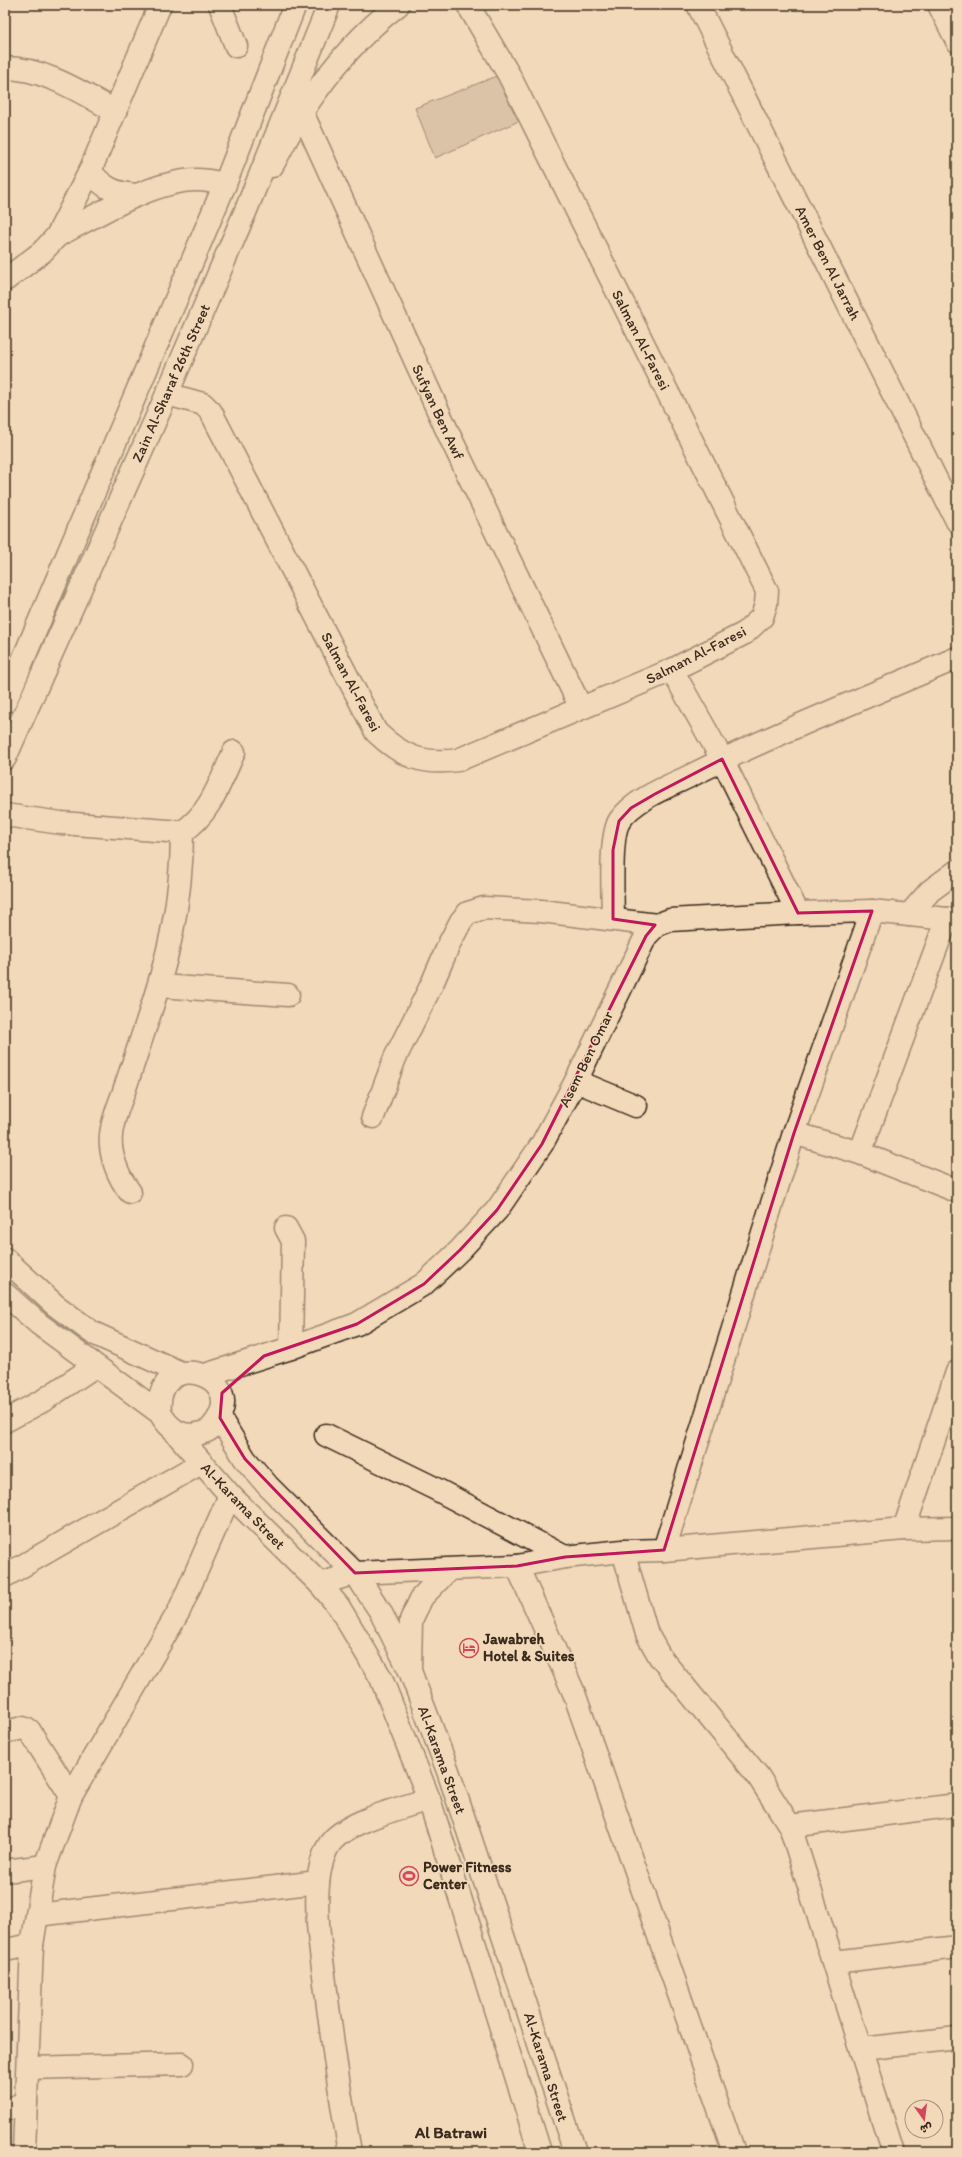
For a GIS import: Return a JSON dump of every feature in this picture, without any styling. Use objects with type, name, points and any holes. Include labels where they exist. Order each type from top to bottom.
[{"type":"street","points":[[5,280],[42,252],[57,236],[90,171],[160,5]]},
{"type":"street","points":[[220,5],[236,46]]},
{"type":"street","name":"Zain Al-Sharaf 26th Street","points":[[5,702],[225,184],[295,5]]},
{"type":"street","name":"Zain Al-Sharaf 26th Street","points":[[5,758],[167,394],[246,210],[329,5]]},
{"type":"street","points":[[246,210],[302,112],[374,23],[398,5]]},
{"type":"street","name":"Salman Al-Faresi","points":[[167,394],[203,404],[217,422],[376,732],[393,748],[414,759],[441,763],[458,760],[672,670],[745,633],[762,617],[766,604],[767,591],[509,75],[468,5]]},
{"type":"street","name":"Amer Ben Al Jarrah","points":[[698,5],[957,521]]},
{"type":"street","points":[[939,5],[957,41]]},
{"type":"street","points":[[5,68],[15,68],[46,76],[115,112]]},
{"type":"street","name":"Sufyan Ben Awf","points":[[302,112],[450,439],[582,708]]},
{"type":"street","points":[[90,171],[99,182],[110,190],[124,195],[138,195]]},
{"type":"street","points":[[57,236],[138,195],[197,180],[225,184]]},
{"type":"street","points":[[613,919],[613,850],[619,821],[631,808],[722,759],[957,658]]},
{"type":"street","points":[[672,670],[722,759],[798,913]]},
{"type":"street","points":[[5,815],[61,822],[182,832],[195,824],[210,802],[234,752]]},
{"type":"street","points":[[130,1192],[123,1184],[111,1153],[111,1135],[116,1113],[160,986],[177,914],[181,880],[182,832]]},
{"type":"street","points":[[909,915],[930,891],[957,871]]},
{"type":"street","points":[[373,1117],[395,1058],[432,984],[460,921],[468,913],[476,909],[494,908],[541,911],[656,925],[670,920],[798,913],[872,911],[952,921],[860,1153]]},
{"type":"street","points":[[664,1550],[794,1133],[872,911]]},
{"type":"street","name":"Asem Ben Omar","points":[[205,1375],[291,1348],[357,1324],[424,1284],[460,1250],[497,1210],[542,1144],[576,1081],[646,936],[656,925]]},
{"type":"street","points":[[160,986],[288,995]]},
{"type":"street","points":[[576,1081],[636,1106]]},
{"type":"street","points":[[794,1133],[860,1153],[957,1191]]},
{"type":"street","points":[[286,1228],[293,1240],[291,1348]]},
{"type":"street","points":[[5,1259],[55,1306],[93,1333],[181,1373]]},
{"type":"street","points":[[5,1294],[39,1324],[160,1413]]},
{"type":"street","points":[[222,1394],[264,1356]]},
{"type":"street","points":[[5,1421],[44,1400],[95,1366]]},
{"type":"street","points":[[193,1372],[205,1375],[216,1383],[222,1394],[223,1402],[220,1418],[209,1430],[193,1436],[176,1433],[166,1424],[160,1413],[159,1400],[162,1389],[170,1379],[181,1373],[193,1372]]},
{"type":"street","points":[[904,1529],[957,1372]]},
{"type":"street","name":"Al-Karama Street","points":[[220,1418],[245,1459],[268,1486],[355,1572],[380,1610],[410,1671],[448,1771],[575,2152]]},
{"type":"street","name":"Al-Karama Street","points":[[176,1433],[230,1495],[320,1584],[339,1607],[381,1678],[429,1799],[540,2152]]},
{"type":"street","points":[[326,1436],[432,1487],[565,1556]]},
{"type":"street","points":[[5,1576],[201,1463]]},
{"type":"street","points":[[24,2152],[29,2068],[32,1945],[45,1866],[71,1796],[179,1611],[230,1495]]},
{"type":"street","points":[[320,1584],[355,1572],[448,1570],[517,1566],[565,1556],[623,1551],[664,1550],[904,1529],[957,1528]]},
{"type":"street","points":[[623,1551],[647,1634],[660,1657],[758,1776],[790,1826],[862,2049],[893,2152]]},
{"type":"street","points":[[517,1566],[574,1693],[734,2152]]},
{"type":"street","points":[[410,1671],[411,1620],[422,1597],[448,1570]]},
{"type":"street","points":[[5,1732],[24,1728],[29,1730],[71,1796]]},
{"type":"street","points":[[350,2152],[339,2090],[317,1917],[318,1882],[324,1855],[332,1842],[344,1831],[376,1817],[429,1799]]},
{"type":"street","points":[[790,1826],[957,1805]]},
{"type":"street","points":[[5,1871],[45,1866]]},
{"type":"street","points":[[37,1915],[318,1882]]},
{"type":"street","points":[[5,1950],[32,1945]]},
{"type":"street","points":[[834,1962],[957,1947]]},
{"type":"street","points":[[862,2049],[957,2038]]},
{"type":"street","points":[[29,2068],[182,2064]]},
{"type":"street","points":[[5,2110],[26,2103]]},
{"type":"highlighted area","points":[[722,759],[798,913],[872,911],[794,1133],[664,1550],[565,1557],[517,1566],[355,1573],[245,1459],[220,1418],[222,1393],[264,1356],[357,1324],[424,1284],[460,1250],[497,1210],[542,1144],[646,936],[655,925],[613,919],[613,850],[619,821],[631,808]]},
{"type":"building","points":[[497,76],[519,121],[435,158],[415,108]]},
{"type":"place","name":"Jawabreh Hotel & Suites","points":[[469,1648]]},
{"type":"place","name":"Power Fitness Center","points":[[409,1876]]},
{"type":"district","name":"Al Batrawi","points":[[451,2132]]}]
